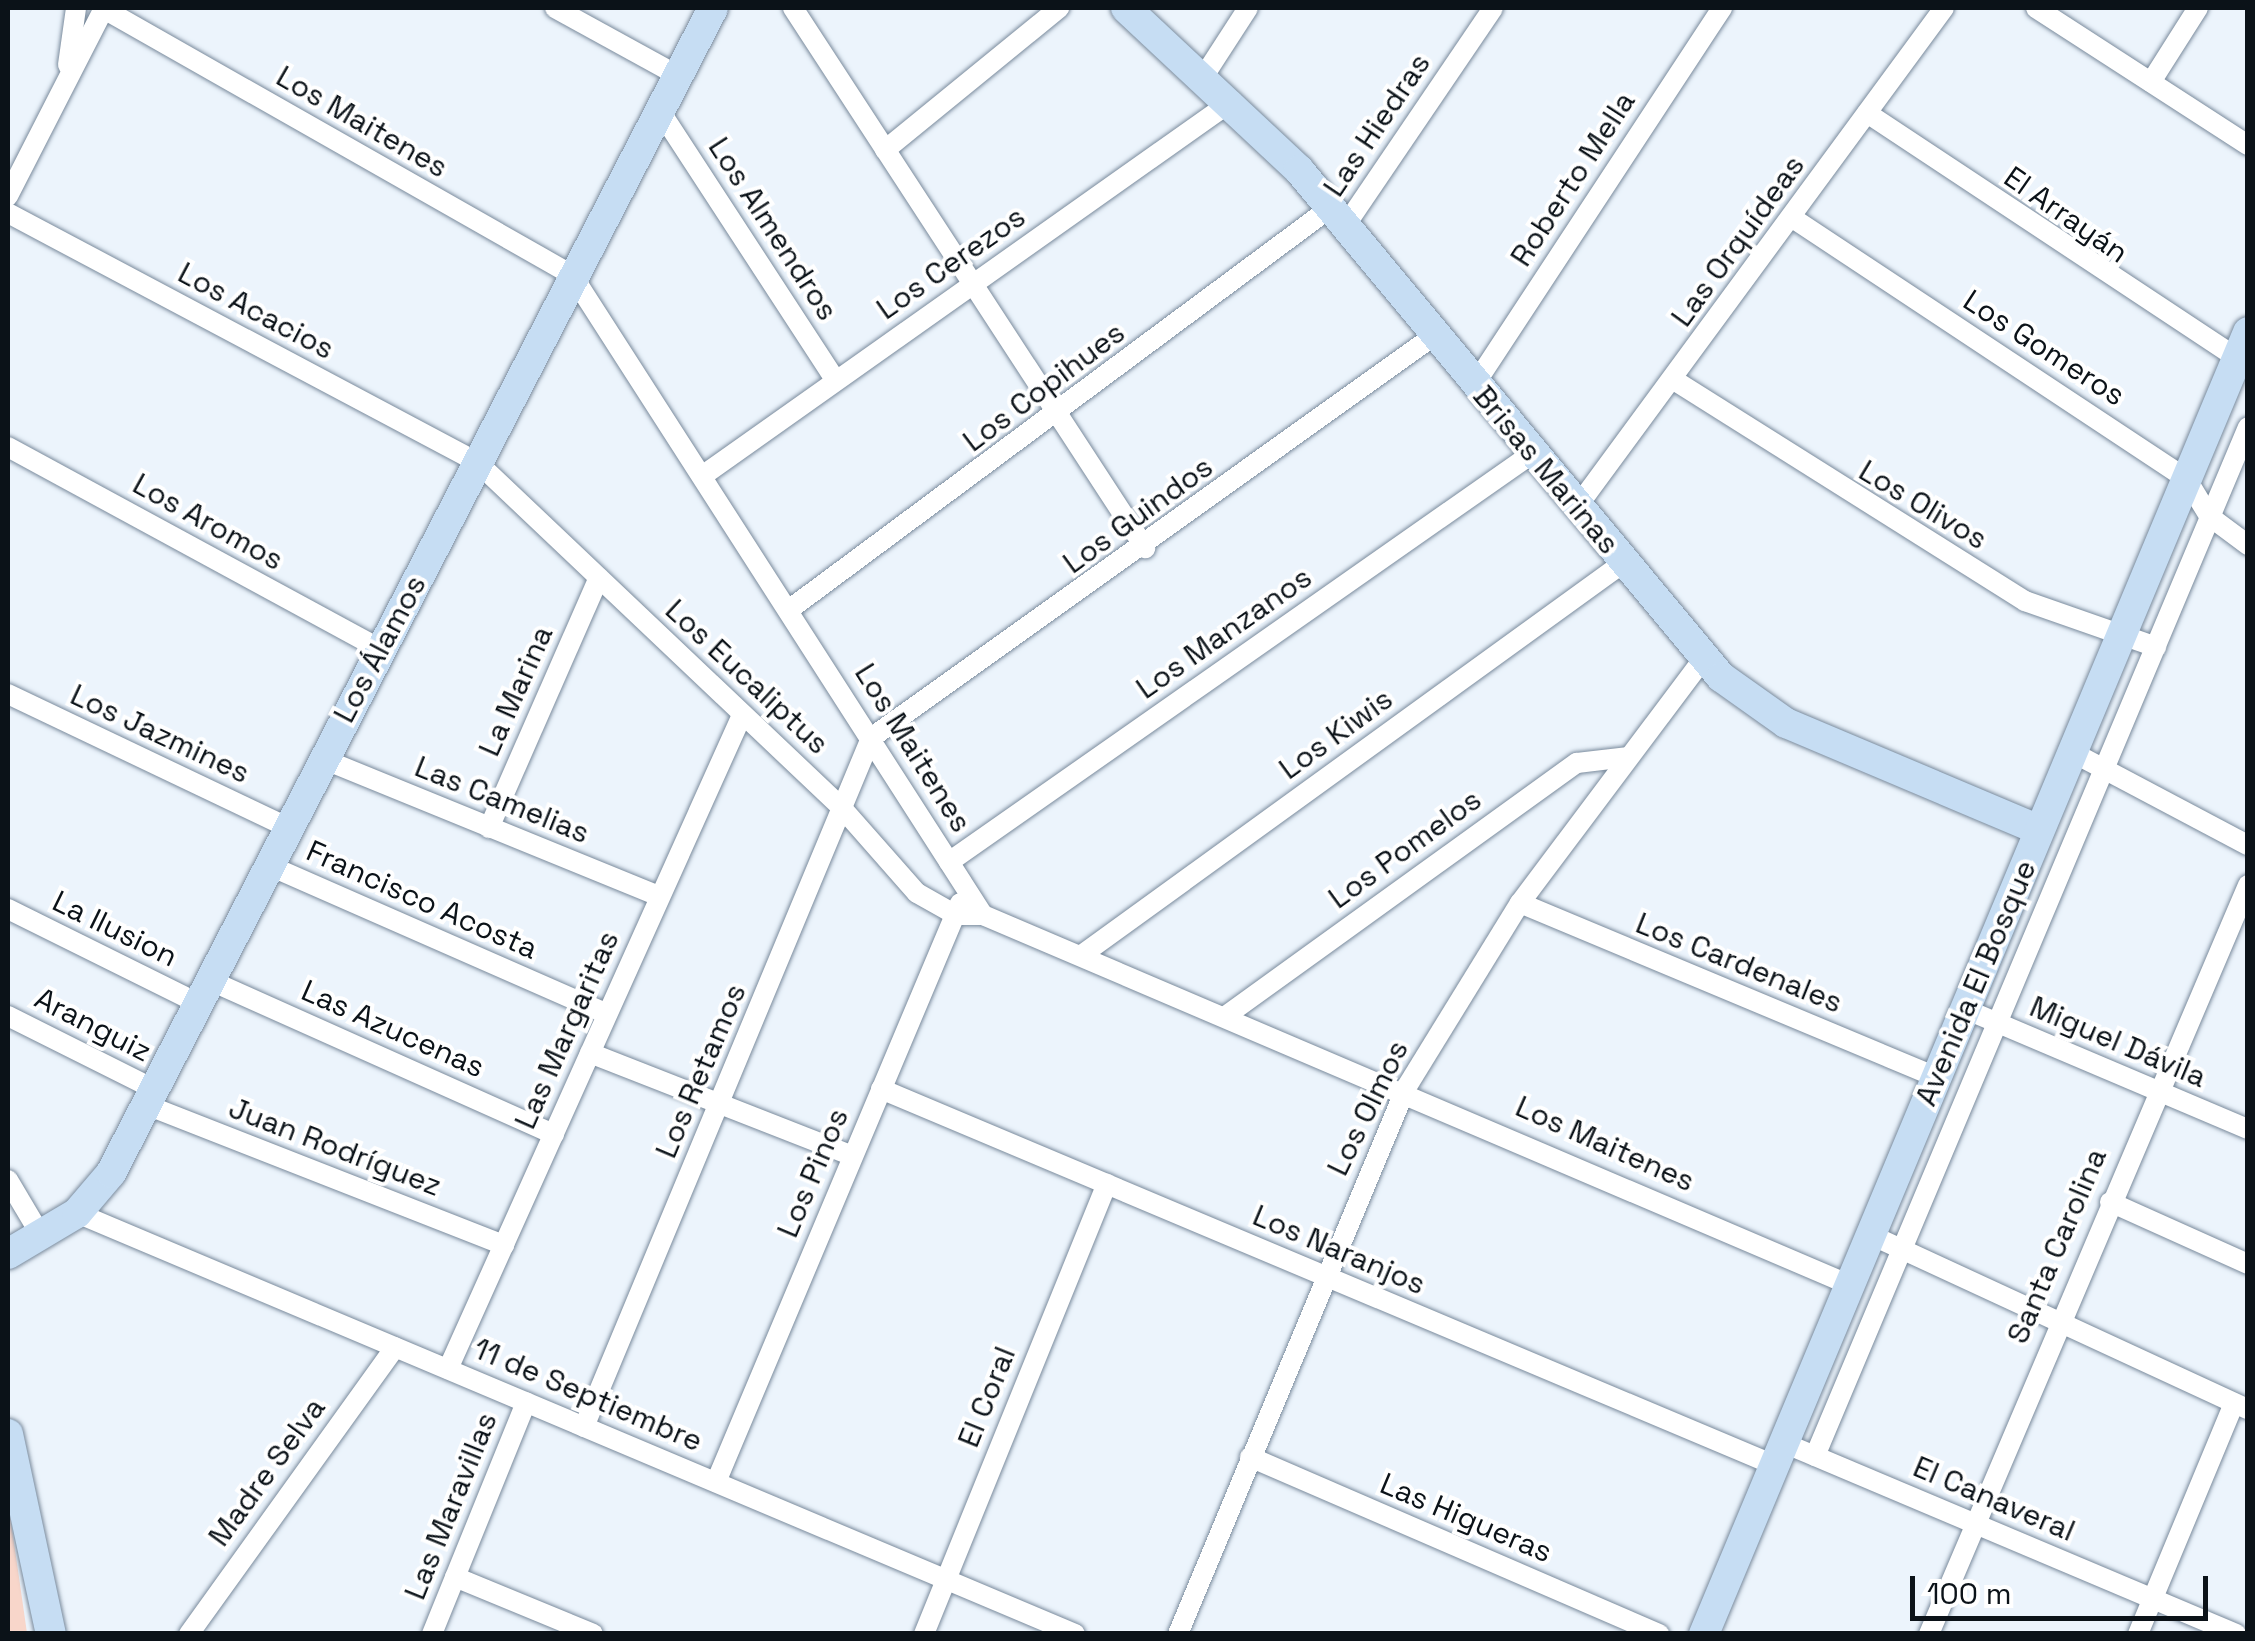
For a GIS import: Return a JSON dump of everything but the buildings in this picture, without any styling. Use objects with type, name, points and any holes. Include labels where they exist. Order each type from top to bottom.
[{"type":"street","points":[[66,80],[76,8]]},
{"type":"street","points":[[8,196],[104,8]]},
{"type":"street","name":"Los Maitenes","points":[[104,8],[572,275],[705,474],[983,915],[1406,1088],[1850,1285]]},
{"type":"street","points":[[555,8],[678,76]]},
{"type":"street","name":"Los Álamos","points":[[8,1254],[77,1214],[110,1173],[572,275],[714,8]]},
{"type":"street","points":[[793,8],[1145,548]]},
{"type":"street","points":[[886,150],[1059,8]]},
{"type":"street","name":"Brisas Marinas","points":[[1126,8],[1232,100],[1338,217],[1702,659],[1786,722],[2039,830]]},
{"type":"street","points":[[1204,76],[1248,8]]},
{"type":"street","name":"Las Hiedras","points":[[1338,217],[1493,8]]},
{"type":"street","name":"Roberto Mella","points":[[1475,384],[1722,8]]},
{"type":"street","name":"Las Orquídeas","points":[[1577,507],[1944,8]]},
{"type":"street","points":[[2036,8],[2248,144]]},
{"type":"street","points":[[2151,82],[2198,8]]},
{"type":"street","name":"Los Cerezos","points":[[705,474],[1232,100]]},
{"type":"street","name":"Los Almendros","points":[[660,111],[836,380]]},
{"type":"street","name":"El Arrayán","points":[[1867,113],[2242,345]]},
{"type":"street","name":"Los Acacios","points":[[8,213],[477,462]]},
{"type":"street","name":"Los Copihues","points":[[790,609],[1338,217]]},
{"type":"street","name":"Los Gomeros","points":[[1791,217],[2186,478],[2210,516],[2248,544]]},
{"type":"street","name":"Los Guindos","points":[[871,738],[1145,548],[1435,334]]},
{"type":"street","name":"Avenida El Bosque","points":[[1706,1633],[2242,345]]},
{"type":"street","name":"Los Olivos","points":[[1674,380],[2025,602],[2118,641],[2156,647]]},
{"type":"street","name":"Avenida El Bosque","points":[[1815,1456],[2108,771],[2248,426]]},
{"type":"street","name":"Los Aromos","points":[[8,447],[380,650]]},
{"type":"street","name":"Los Manzanos","points":[[949,862],[1533,453]]},
{"type":"street","name":"Los Eucaliptus","points":[[477,462],[842,808],[917,893],[956,915]]},
{"type":"street","name":"Los Kiwis","points":[[1084,954],[1623,563]]},
{"type":"street","name":"La Marina","points":[[489,828],[599,578]]},
{"type":"street","name":"Los Olmos","points":[[1178,1634],[1324,1276],[1406,1088],[1520,903],[1702,659]]},
{"type":"street","name":"Los Jazmines","points":[[8,694],[287,828]]},
{"type":"street","name":"Las Margaritas","points":[[448,1369],[742,715]]},
{"type":"street","name":"Los Retamos","points":[[584,1426],[871,738]]},
{"type":"street","points":[[2072,752],[2248,844]]},
{"type":"street","name":"Los Pomelos","points":[[1227,1015],[1576,762],[1628,756]]},
{"type":"street","name":"Las Camelias","points":[[323,758],[658,896]]},
{"type":"street","name":"Francisco Acosta","points":[[268,865],[607,1014]]},
{"type":"street","name":"Santa Carolina","points":[[1929,1634],[2056,1320],[2248,885]]},
{"type":"street","name":"Los Pinos","points":[[716,1482],[966,888]]},
{"type":"street","name":"Los Cardenales","points":[[1520,903],[1936,1077]]},
{"type":"street","name":"La Ilusion","points":[[8,909],[203,991]]},
{"type":"street","points":[[956,915],[983,915]]},
{"type":"street","name":"Las Azucenas","points":[[203,991],[554,1134]]},
{"type":"street","name":"Miguel Dávila","points":[[1964,1010],[2248,1129]]},
{"type":"street","name":"Aranguiz","points":[[8,1016],[148,1096]]},
{"type":"street","points":[[590,1053],[853,1156]]},
{"type":"street","name":"Los Naranjos","points":[[881,1089],[1324,1276],[1779,1454]]},
{"type":"street","name":"Juan Rodríguez","points":[[148,1096],[504,1245]]},
{"type":"street","points":[[8,1180],[40,1234]]},
{"type":"street","name":"El Coral","points":[[924,1634],[1107,1184]]},
{"type":"street","points":[[2110,1202],[2248,1264]]},
{"type":"street","name":"11 de Septiembre","points":[[77,1214],[946,1579],[1028,1624],[1075,1634]]},
{"type":"street","points":[[1871,1234],[2240,1406],[2138,1634]]},
{"type":"street","name":"Madre Selva","points":[[189,1634],[395,1347]]},
{"type":"street","name":"Las Maravillas","points":[[432,1634],[526,1402]]},
{"type":"street","points":[[8,1434],[51,1634]]},
{"type":"street","name":"El Canaveral","points":[[1779,1454],[1815,1456],[2236,1634]]},
{"type":"street","name":"Las Higueras","points":[[1250,1457],[1659,1634]]},
{"type":"street","points":[[455,1577],[593,1634]]},
{"type":"shaded area","points":[[8,1501],[27,1633],[8,1633]]}]
